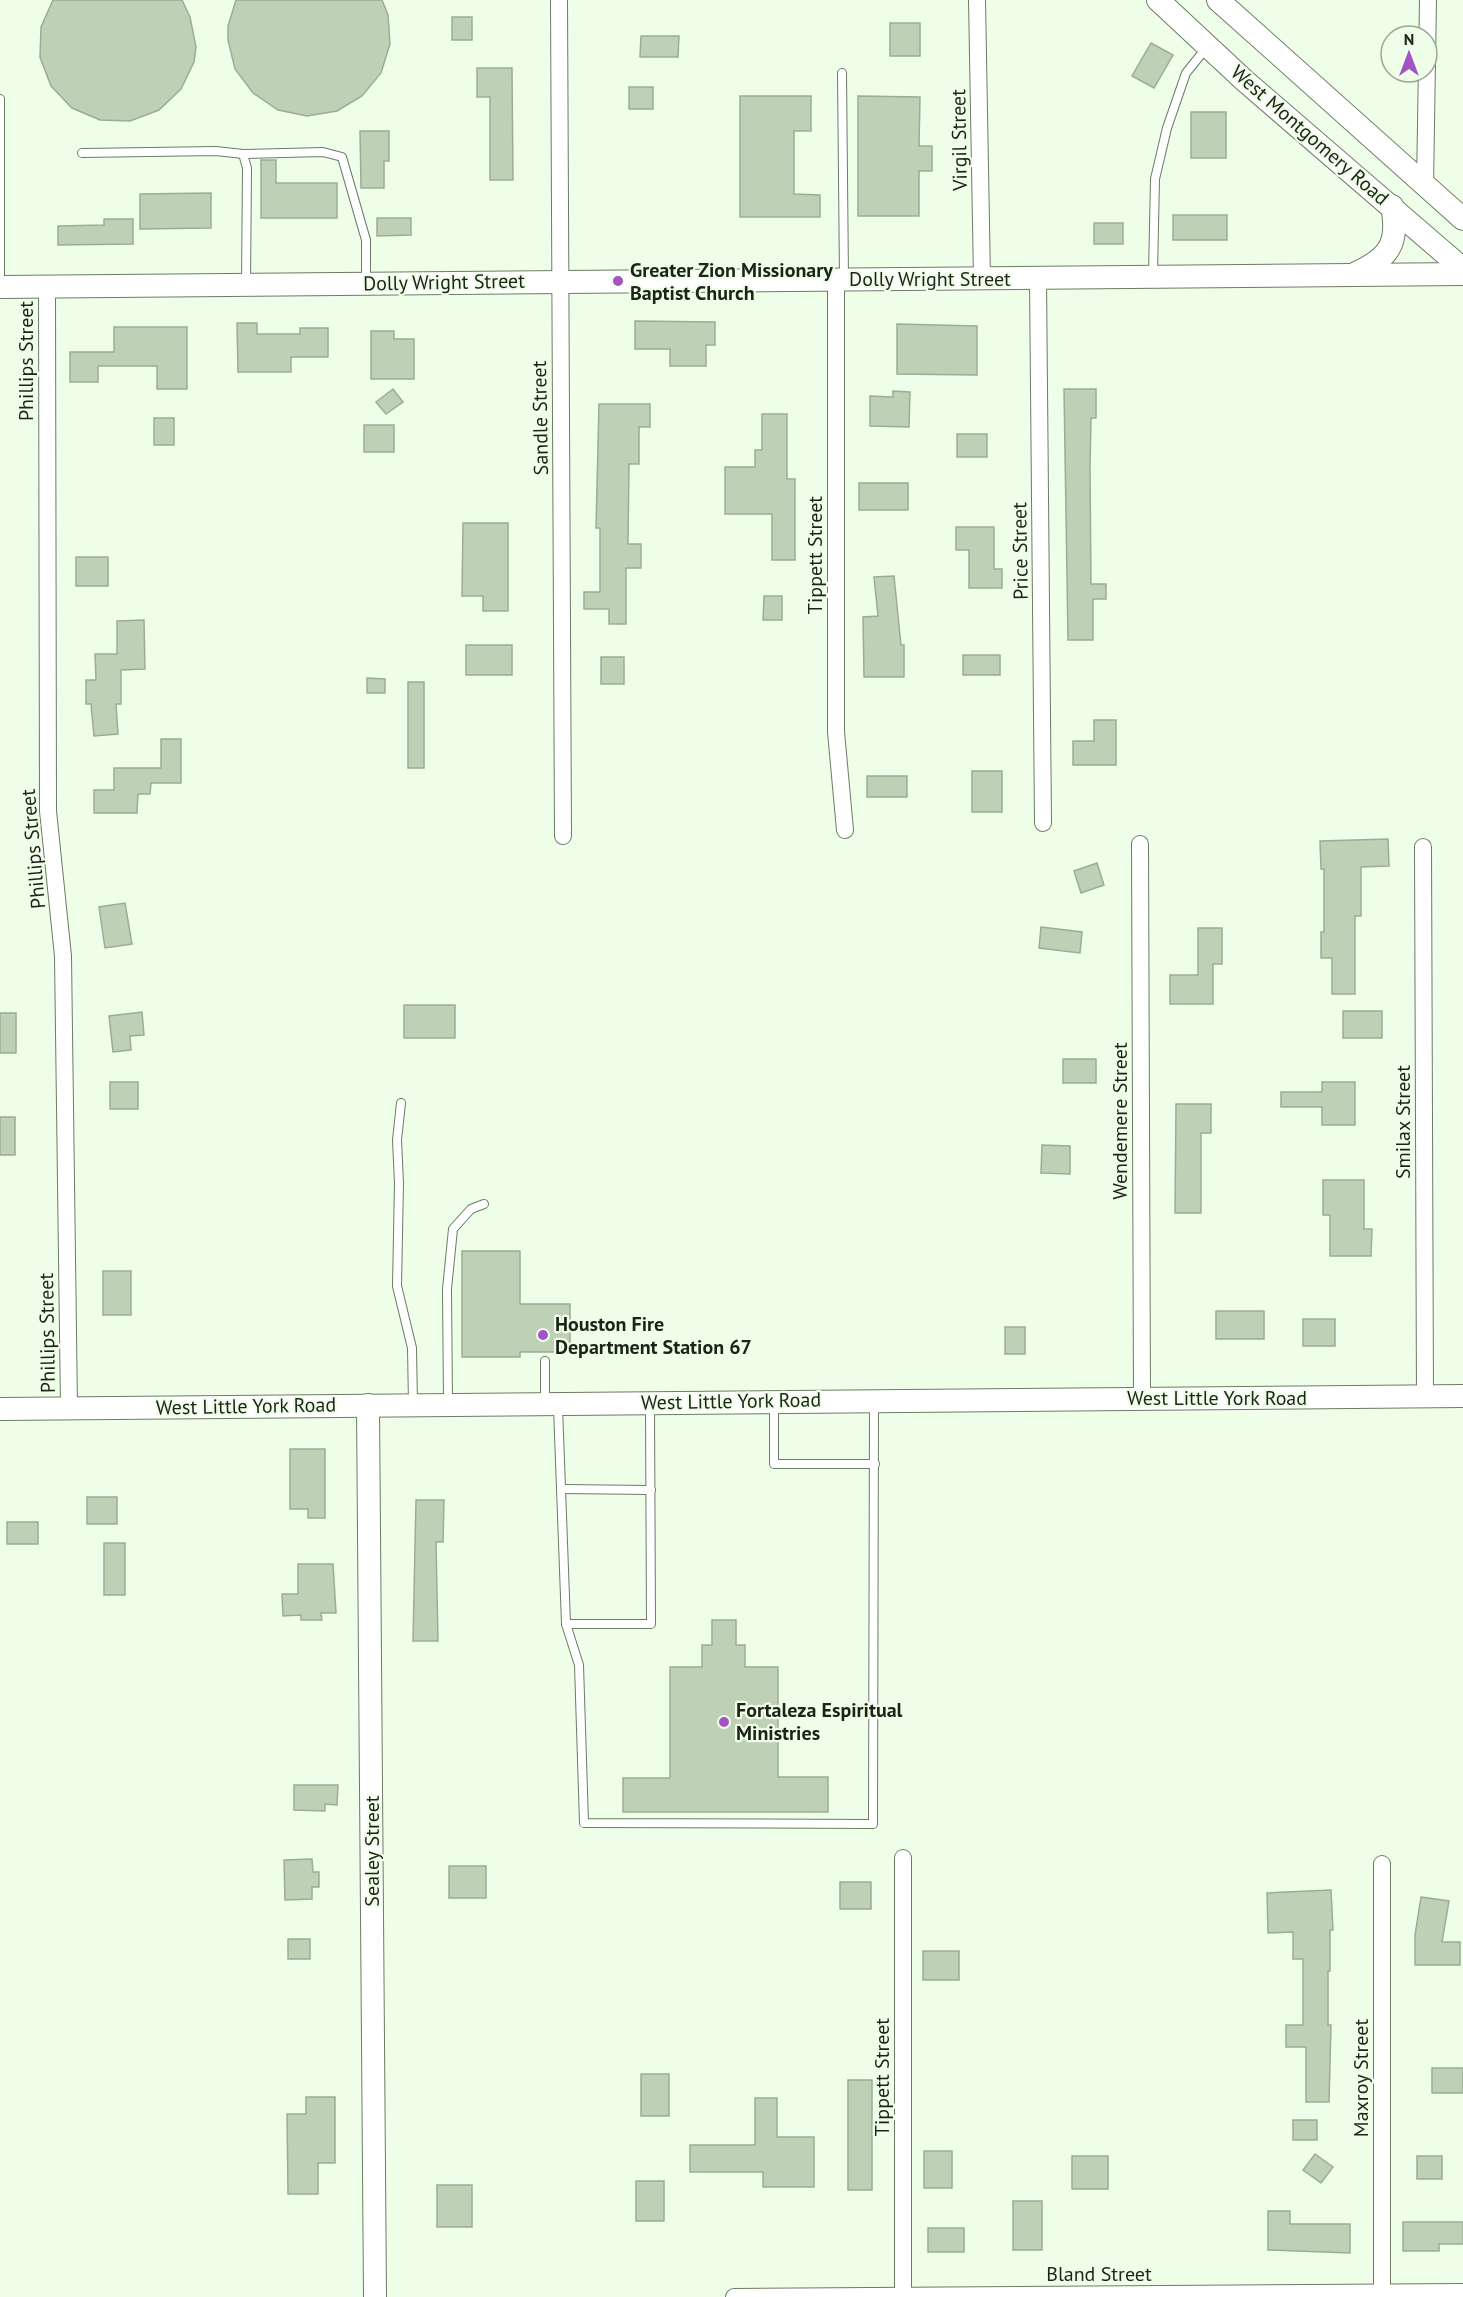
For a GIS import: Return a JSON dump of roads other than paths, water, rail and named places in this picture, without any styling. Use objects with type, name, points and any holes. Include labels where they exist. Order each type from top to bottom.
[{"type":"street","name":"Sandle Street","points":[[559,0],[563,836]]},
{"type":"street","name":"Virgil Street","points":[[977,0],[982,279]]},
{"type":"street","name":"West Montgomery Road","points":[[1158,0],[1245,81],[1463,269]]},
{"type":"street","name":"West Montgomery Road","points":[[1218,0],[1425,186],[1460,212]]},
{"type":"street","points":[[1425,186],[1428,0]]},
{"type":"street","points":[[1349,276],[1384,256],[1393,243],[1396,226],[1392,206]]},
{"type":"street","name":"Dolly Wright Street","points":[[0,287],[560,280],[1038,279],[1463,274]]},
{"type":"street","name":"Tippett Street","points":[[840,279],[836,732],[845,830]]},
{"type":"street","name":"Price Street","points":[[1038,279],[1043,823]]},
{"type":"street","name":"Phillips Street","points":[[47,286],[48,811],[63,956],[69,1408]]},
{"type":"street","name":"Wendemere Street","points":[[1140,844],[1142,1398]]},
{"type":"street","name":"Smilax Street","points":[[1423,847],[1425,1397]]},
{"type":"street","name":"West Little York Road","points":[[0,1409],[774,1400],[1463,1396]]},
{"type":"street","name":"Sealey Street","points":[[369,1405],[375,2297]]},
{"type":"street","name":"Tippett Street","points":[[903,1858],[903,2297]]},
{"type":"street","name":"Maxroy Street","points":[[1382,1864],[1382,2292]]},
{"type":"street","name":"Bland Street","points":[[734,2297],[1463,2292]]},
{"type":"lane","points":[[1153,278],[1155,179],[1167,128],[1186,72],[1208,46]]},
{"type":"lane","points":[[840,279],[842,73]]},
{"type":"lane","points":[[0,99],[0,287]]},
{"type":"lane","points":[[82,153],[323,152],[342,157],[366,240],[366,283]]},
{"type":"lane","points":[[243,154],[247,168],[246,284]]},
{"type":"lane","points":[[401,1103],[397,1140],[398,1286],[412,1348],[413,1404]]},
{"type":"lane","points":[[448,1403],[447,1289],[453,1229],[471,1209],[484,1204]]},
{"type":"lane","points":[[545,1361],[561,1489],[566,1624],[579,1665],[584,1822],[873,1824],[874,1400]]},
{"type":"lane","points":[[774,1400],[774,1464],[875,1464]]},
{"type":"lane","points":[[566,1624],[651,1623],[650,1402]]},
{"type":"lane","points":[[561,1489],[651,1490]]},
{"type":"place","name":"Greater Zion Missionary Baptist Church","points":[[618,281]]},
{"type":"place","name":"Houston Fire Department Station 67","points":[[543,1335]]},
{"type":"place","name":"Fortaleza Espiritual Ministries","points":[[724,1722]]}]
